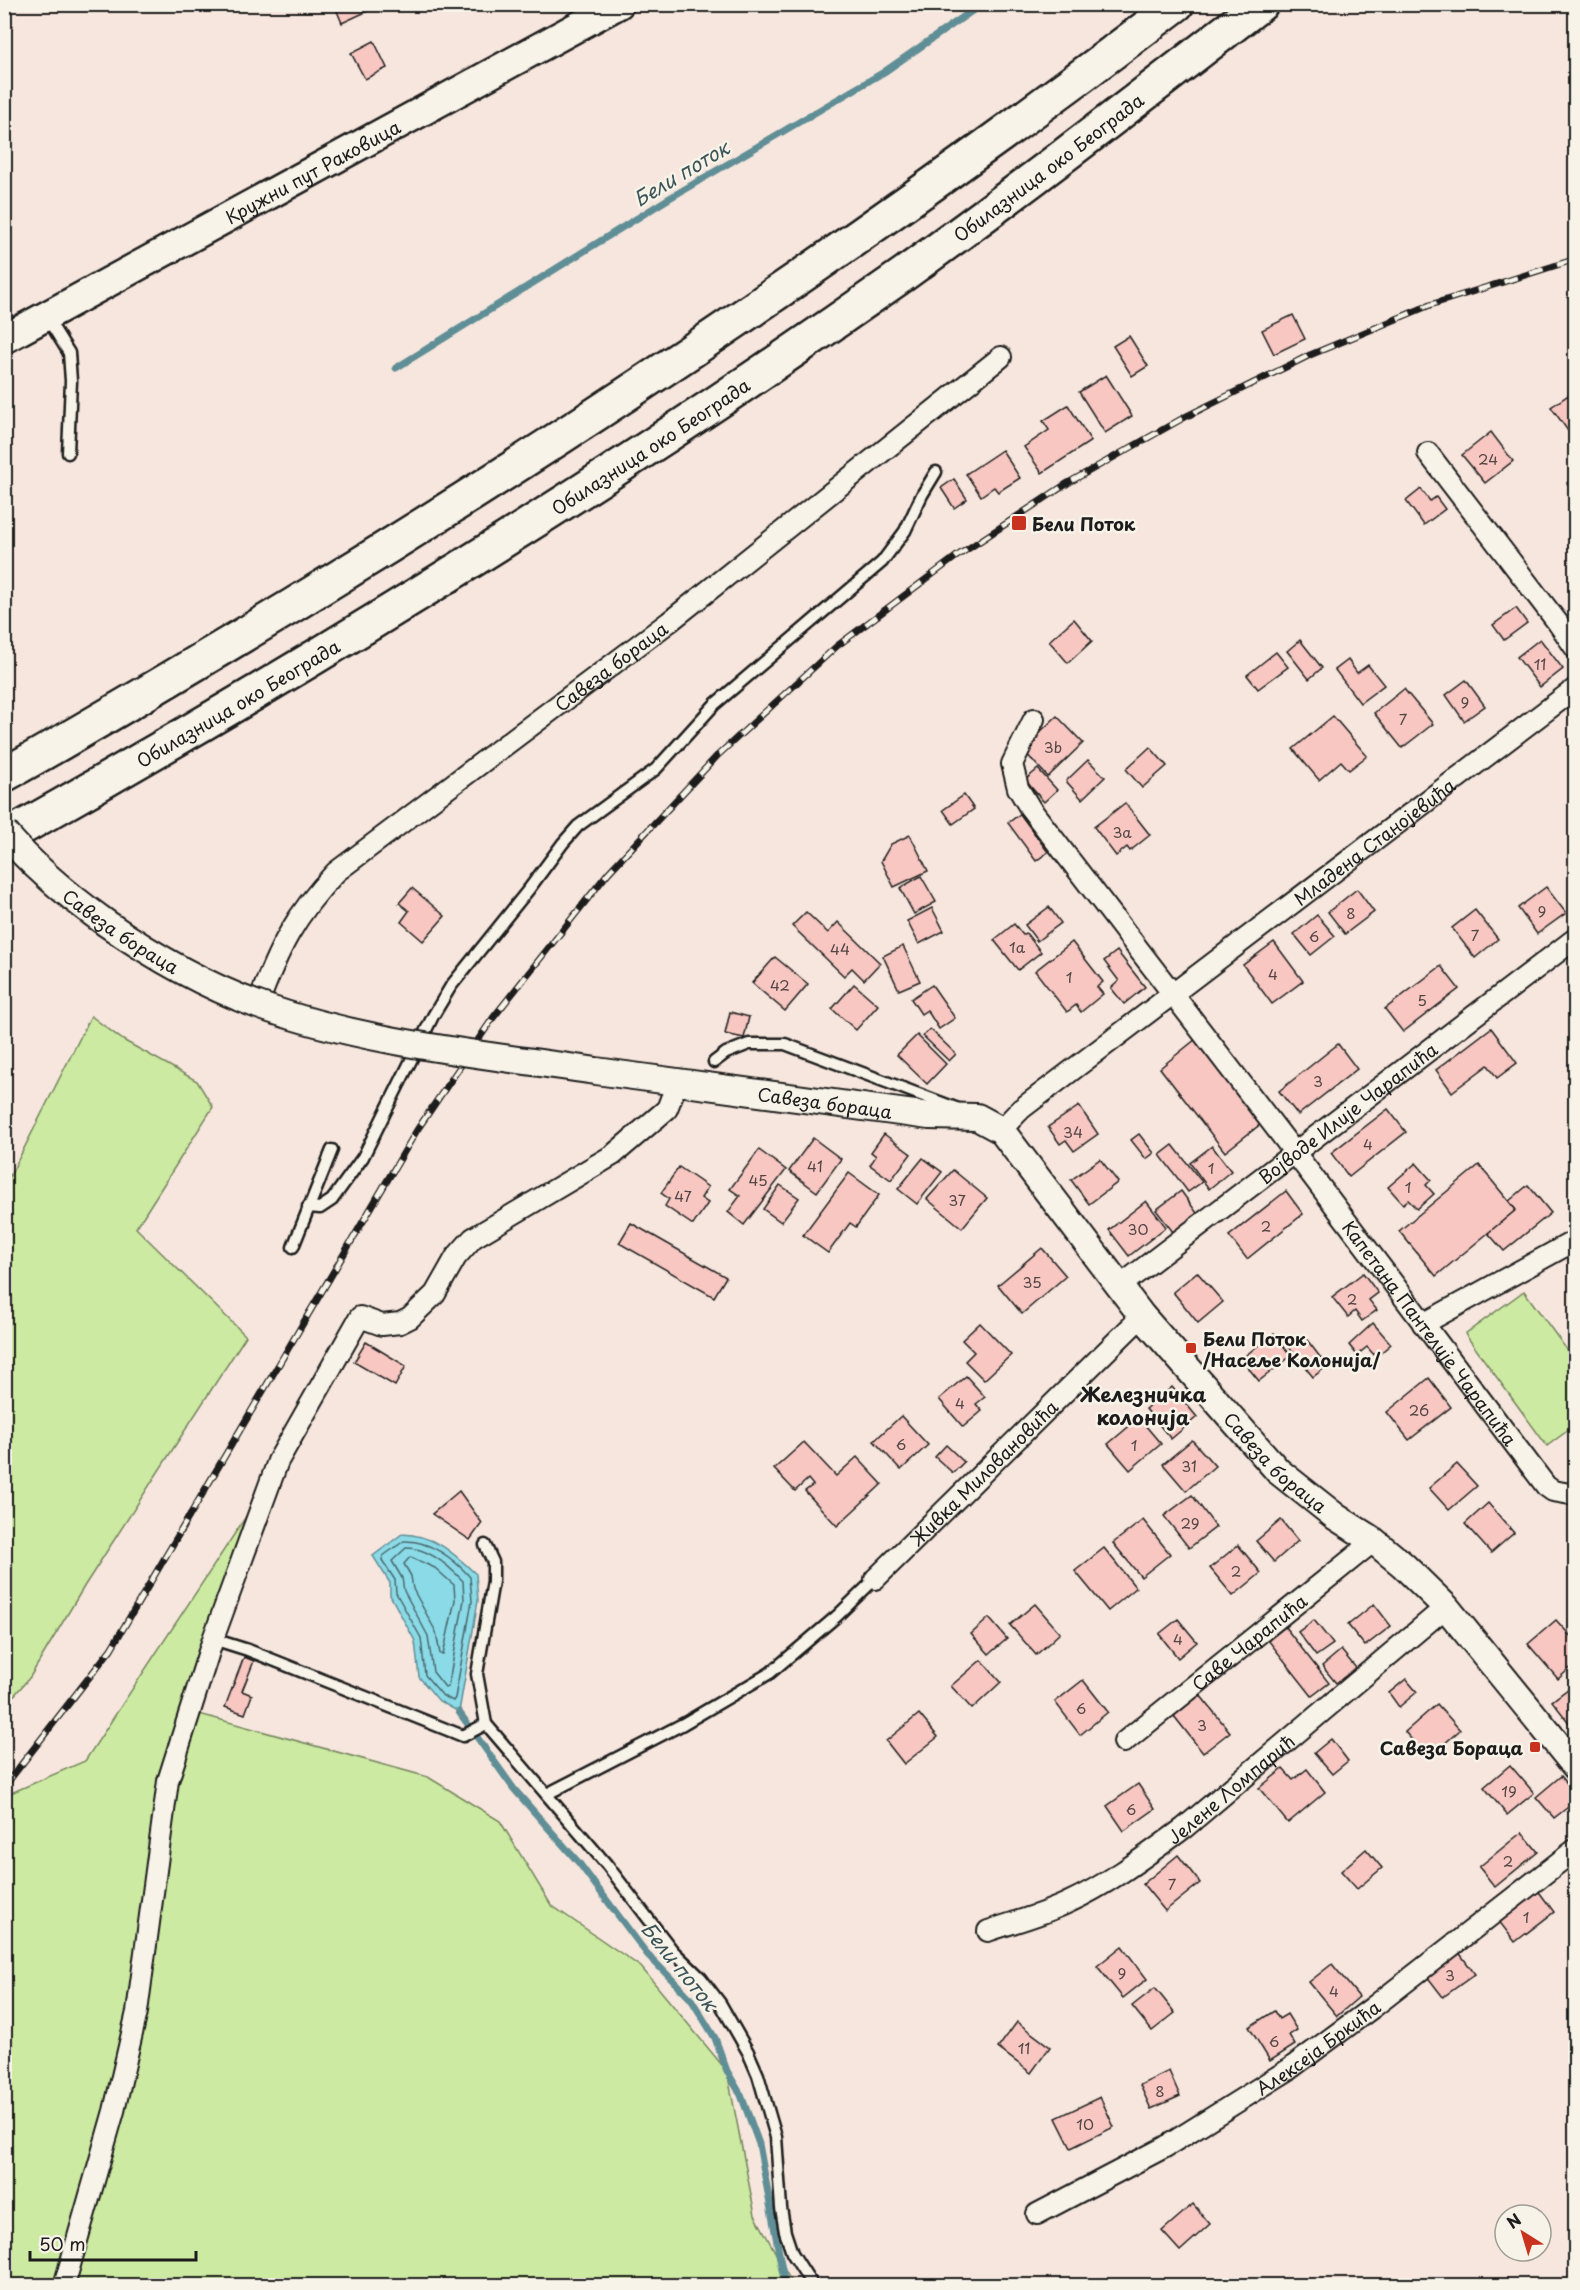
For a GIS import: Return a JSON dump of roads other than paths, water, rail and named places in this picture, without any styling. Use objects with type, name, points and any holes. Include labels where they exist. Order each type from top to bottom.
[{"type":"highway","points":[[4,775],[96,724],[361,564],[640,386],[892,214],[1177,4]]},
{"type":"highway","name":"Обилазница око Београда","points":[[4,838],[207,722],[374,622],[531,524],[696,416],[960,233],[1261,4]]},
{"type":"main road","name":"Кружни пут Раковица","points":[[4,339],[619,4]]},
{"type":"street","name":"Савеза бораца","points":[[258,1004],[282,943],[294,922],[336,872],[669,622],[1001,357]]},
{"type":"street","points":[[1428,453],[1558,623],[1575,649]]},
{"type":"street","name":"Младена Станојевића","points":[[1001,1130],[1021,1109],[1575,688]]},
{"type":"street","points":[[1034,719],[1012,764],[1018,788],[1036,816],[1172,994]]},
{"type":"street","name":"Савеза бораца","points":[[4,832],[56,883],[122,933],[163,959],[211,985],[258,1004],[329,1027],[374,1037],[677,1083],[929,1116],[969,1116],[986,1120],[1001,1130],[1142,1316],[1278,1471],[1336,1517],[1374,1541],[1403,1565],[1446,1607],[1571,1752]]},
{"type":"street","name":"Војводе Илије Чарапића","points":[[1120,1286],[1575,938]]},
{"type":"street","name":"Капетана Пантелије Чарапића","points":[[1172,994],[1296,1153],[1546,1486],[1553,1491],[1575,1495]]},
{"type":"street","points":[[64,2286],[114,2111],[137,2012],[168,1781],[213,1640],[278,1461],[360,1317],[382,1325],[400,1323],[410,1318],[435,1294],[456,1257],[473,1238],[613,1155],[667,1109],[677,1083]]},
{"type":"street","points":[[1423,1324],[1574,1242]]},
{"type":"street","name":"Живка Миловановића","points":[[875,1580],[1142,1316]]},
{"type":"street","name":"Саве Чарапића","points":[[1124,1742],[1374,1541]]},
{"type":"street","name":"Јелене Ломпарић","points":[[988,1931],[1065,1905],[1090,1892],[1147,1855],[1184,1828],[1446,1607]]},
{"type":"street","name":"Алексеја Бркића","points":[[1038,2214],[1165,2147],[1288,2070],[1575,1849]]},
{"type":"lane","points":[[46,316],[69,353],[71,381],[68,453]]},
{"type":"lane","points":[[308,1207],[320,1208],[332,1200],[363,1157],[433,1016],[451,986],[563,843],[578,826],[656,769],[715,705],[882,562],[905,531],[936,472]]},
{"type":"lane","name":"Савеза бораца","points":[[714,1062],[726,1053],[749,1044],[785,1044],[949,1104],[969,1116]]},
{"type":"lane","points":[[293,1247],[332,1150]]},
{"type":"lane","points":[[485,1545],[493,1562],[493,1581],[477,1674],[484,1725],[548,1794],[607,1865],[673,1951],[701,1978],[720,2003],[758,2074],[776,2137],[785,2232],[792,2253],[813,2286]]},
{"type":"lane","points":[[548,1794],[683,1724],[770,1673],[875,1580]]},
{"type":"lane","points":[[213,1640],[248,1650],[463,1736],[484,1725]]},
{"type":"water","points":[[402,1534],[414,1535],[443,1546],[476,1574],[478,1601],[459,1712],[439,1701],[419,1677],[415,1641],[390,1595],[390,1583],[373,1556]]},
{"type":"waterway","name":"Бели поток","points":[[396,368],[668,199],[884,72],[982,4]]},
{"type":"waterway","name":"Бели поток","points":[[459,1712],[514,1789],[579,1863],[647,1954],[691,1999],[715,2038],[727,2071],[741,2095],[759,2144],[785,2286]]},
{"type":"railway","points":[[4,1787],[111,1649],[417,1130],[493,1018],[608,873],[717,756],[837,646],[957,556],[1068,483],[1185,417],[1310,355],[1430,305],[1576,259]]},
{"type":"place","name":"Бели Поток","points":[[1019,523]]},
{"type":"place","name":"Бели Поток /Насеље Колонија/","points":[[1191,1348]]},
{"type":"place","name":"Савеза Бораца","points":[[1535,1747]]},
{"type":"district","name":"Железничка колонија","points":[[1143,1406]]}]
